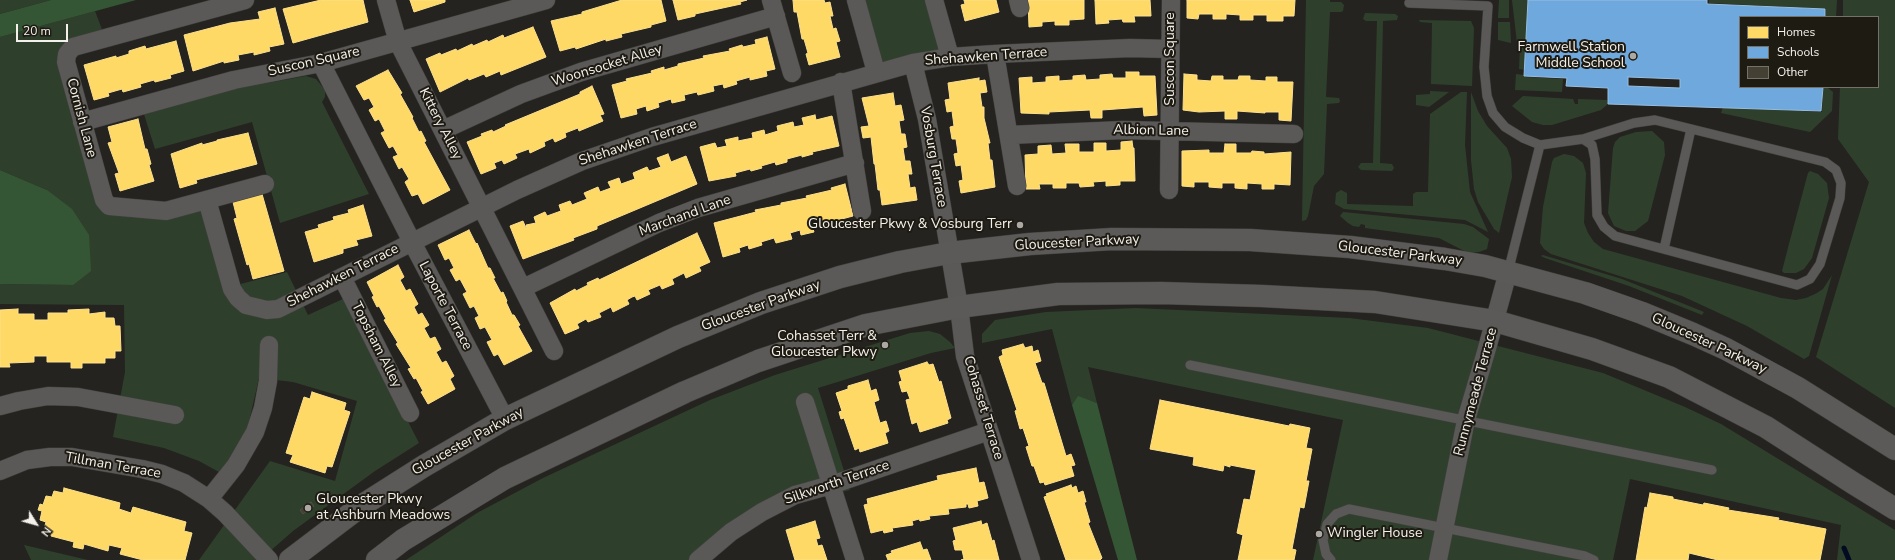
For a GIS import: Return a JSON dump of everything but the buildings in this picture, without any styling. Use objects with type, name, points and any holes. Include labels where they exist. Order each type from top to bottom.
[{"type":"main road","name":"Gloucester Parkway","points":[[290,560],[361,506],[424,466],[505,419],[678,337],[761,303],[840,277],[900,262],[949,253],[1025,244],[1112,239],[1250,240],[1350,247],[1445,259],[1485,266],[1585,293],[1642,313],[1726,348],[1798,388],[1895,449]]},
{"type":"main road","points":[[377,560],[404,540],[505,478],[685,392],[758,361],[866,325],[959,307],[1058,294],[1161,293],[1262,296],[1375,302],[1495,321],[1592,349],[1669,377],[1766,427],[1895,508]]},
{"type":"street","name":"Cornish Lane","points":[[245,0],[73,48],[67,54],[66,62],[104,200],[109,206],[166,211],[265,184]]},
{"type":"street","points":[[386,0],[398,42]]},
{"type":"street","name":"Suscon Square","points":[[82,122],[234,80],[321,63],[543,0]]},
{"type":"street","points":[[856,0],[876,72]]},
{"type":"street","points":[[934,0],[950,57]]},
{"type":"street","name":"Suscon Square","points":[[1169,190],[1171,131],[1171,0]]},
{"type":"street","name":"Woonsocket Alley","points":[[443,130],[521,94],[581,72],[774,8],[792,73]]},
{"type":"street","name":"Kittery Alley","points":[[398,42],[482,207]]},
{"type":"street","name":"Shehawken Terrace","points":[[207,200],[232,289],[238,298],[246,305],[268,310],[278,309],[482,207],[582,161],[652,137],[876,72],[913,63],[950,57],[996,54],[1130,48],[1170,49]]},
{"type":"street","points":[[996,54],[1017,186]]},
{"type":"street","name":"Laporte Terrace","points":[[321,63],[412,242],[505,419]]},
{"type":"street","name":"Vosburg Terrace","points":[[913,63],[927,119],[949,253]]},
{"type":"street","points":[[841,82],[862,211]]},
{"type":"street","name":"Albion Lane","points":[[1009,135],[1123,130],[1294,134]]},
{"type":"street","name":"Marchand Lane","points":[[522,288],[660,223],[698,208],[855,163]]},
{"type":"street","points":[[482,207],[554,351]]},
{"type":"street","name":"Cohasset Terrace","points":[[949,253],[959,307],[965,356],[1031,560]]},
{"type":"street","name":"Runnymeade Terrace","points":[[1438,560],[1466,420],[1508,272]]},
{"type":"street","name":"Topsham Alley","points":[[342,277],[410,413]]},
{"type":"street","points":[[209,499],[236,465],[255,432],[263,408],[268,381],[270,345]]},
{"type":"street","points":[[0,406],[18,401],[48,396],[78,397],[174,415]]},
{"type":"street","points":[[805,402],[855,560]]},
{"type":"street","name":"Silkworth Terrace","points":[[698,560],[731,532],[762,512],[795,495],[831,485],[989,431]]},
{"type":"street","name":"Tillman Terrace","points":[[1,467],[50,456],[72,457],[142,469],[162,474],[184,483],[209,499],[225,513],[269,560]]},
{"type":"lane","points":[[1409,3],[1488,3],[1484,67],[1487,96],[1493,113],[1505,127],[1523,138],[1540,145],[1583,139],[1634,123],[1654,120],[1825,162],[1836,170],[1841,183],[1840,198],[1820,264],[1810,279],[1797,285],[1615,236],[1604,227],[1596,215],[1595,159],[1592,145],[1583,139]]},
{"type":"lane","points":[[1664,249],[1691,129]]},
{"type":"lane","points":[[1508,272],[1540,145]]},
{"type":"lane","points":[[1190,365],[1712,470]]},
{"type":"lane","points":[[1330,560],[1326,554],[1323,540],[1327,524],[1336,514],[1349,509],[1586,556],[1594,560]]},
{"type":"green space","points":[[0,0],[51,0],[0,14]]},
{"type":"green space","points":[[51,0],[136,0],[0,37],[0,14]]},
{"type":"green space","points":[[862,0],[928,0],[941,48],[938,52],[885,64],[879,61]]},
{"type":"green space","points":[[1306,0],[1330,0],[1330,2],[1341,2],[1344,5],[1343,11],[1341,12],[1330,12],[1326,97],[1339,98],[1340,101],[1339,103],[1327,104],[1324,174],[1314,186],[1308,216],[1306,220],[1302,221]]},
{"type":"green space","points":[[1499,0],[1509,0],[1509,18],[1498,18]]},
{"type":"green space","points":[[1512,0],[1528,0],[1525,70],[1519,69],[1520,46],[1517,43]]},
{"type":"green space","points":[[1709,0],[1837,0],[1836,16],[1826,16],[1826,9],[1709,3]]},
{"type":"green space","points":[[1843,0],[1895,0],[1895,408],[1816,357],[1869,182],[1838,139],[1840,88],[1879,88],[1879,16],[1843,16]]},
{"type":"green space","points":[[95,11],[103,32],[66,43],[99,203],[205,209],[225,288],[287,272],[308,315],[345,298],[419,443],[375,471],[293,531],[260,560],[199,560],[270,461],[335,481],[357,401],[293,382],[259,378],[248,426],[237,449],[219,472],[199,461],[164,448],[113,437],[125,372],[124,305],[0,304],[0,284],[73,285],[47,190],[0,170],[0,37]]},
{"type":"green space","points":[[1365,13],[1395,14],[1398,16],[1397,20],[1383,21],[1380,163],[1392,164],[1394,168],[1392,171],[1361,170],[1358,167],[1361,163],[1373,163],[1377,21],[1366,21],[1363,19]]},
{"type":"green space","points":[[1419,20],[1471,21],[1474,28],[1472,86],[1431,84],[1432,23],[1420,22]]},
{"type":"green space","points":[[1498,22],[1510,22],[1511,43],[1498,40]]},
{"type":"green space","points":[[1516,74],[1524,75],[1525,77],[1563,79],[1562,92],[1515,90]]},
{"type":"green space","points":[[306,76],[316,79],[325,90],[325,97],[322,102],[369,194],[280,223],[252,122],[155,149],[143,111],[200,95]]},
{"type":"green space","points":[[1823,88],[1828,88],[1833,92],[1832,111],[1810,132],[1721,113],[1723,107],[1822,112]]},
{"type":"green space","points":[[1430,91],[1449,92],[1429,107],[1416,105],[1416,95],[1430,94]]},
{"type":"green space","points":[[1461,92],[1467,92],[1465,145],[1470,192],[1488,232],[1465,220],[1344,209],[1335,204],[1336,193],[1341,190],[1347,193],[1347,204],[1413,206],[1413,194],[1416,192],[1428,192],[1430,114]]},
{"type":"green space","points":[[1471,92],[1478,111],[1487,126],[1507,148],[1511,159],[1512,177],[1499,233],[1494,229],[1478,202],[1474,189],[1471,160]]},
{"type":"green space","points":[[1523,96],[1573,99],[1575,104],[1578,104],[1578,99],[1607,100],[1608,104],[1601,110],[1552,125],[1543,125],[1532,122],[1512,106]]},
{"type":"green space","points":[[1652,131],[1664,142],[1665,155],[1648,221],[1635,231],[1626,231],[1614,226],[1608,213],[1613,148],[1615,142],[1620,137],[1636,132]]},
{"type":"green space","points":[[1564,154],[1574,156],[1583,163],[1586,173],[1584,223],[1594,242],[1603,249],[1781,298],[1796,300],[1806,298],[1823,289],[1832,275],[1809,356],[1804,359],[1747,326],[1682,296],[1551,254],[1544,249],[1540,243],[1543,207],[1552,162],[1554,158]]},
{"type":"green space","points":[[0,170],[47,190],[72,209],[89,235],[91,271],[73,285],[0,284]]},
{"type":"green space","points":[[1810,171],[1818,174],[1827,183],[1829,198],[1812,258],[1804,269],[1796,273],[1784,273],[1782,271],[1808,173]]},
{"type":"green space","points":[[1343,212],[1464,224],[1473,227],[1489,239],[1487,249],[1479,252],[1468,253],[1439,238],[1365,228],[1365,225],[1361,224],[1359,227],[1353,226],[1340,216]]},
{"type":"green space","points":[[1543,255],[1622,279],[1704,312],[1702,315],[1629,286],[1541,256]]},
{"type":"green space","points":[[1136,308],[1349,318],[1428,328],[1603,373],[1685,407],[1721,424],[1895,530],[1895,560],[1837,560],[1841,525],[1630,479],[1613,560],[1313,560],[1343,420],[1088,367],[1097,403],[1078,397],[1072,405],[1052,329],[982,343],[982,334],[995,320],[1046,312]]},
{"type":"green space","points":[[929,331],[940,334],[955,348],[931,353],[818,388],[850,490],[804,501],[758,522],[711,560],[406,560],[477,513],[543,478],[710,400],[775,375],[910,333]]},
{"type":"green space","points":[[1078,396],[1097,403],[1137,560],[1118,560],[1072,405]]},
{"type":"green space","points":[[24,545],[88,560],[31,560]]},
{"type":"waterway","points":[[1844,548],[1849,560]]},
{"type":"place","name":"Farmwell Station Middle School","points":[[1633,56]]},
{"type":"place","name":"Gloucester Pkwy & Vosburg Terr","points":[[1020,225]]},
{"type":"place","name":"Cohasset Terr & Gloucester Pkwy","points":[[885,345]]},
{"type":"place","name":"Gloucester Pkwy at Ashburn Meadows","points":[[308,508]]},
{"type":"place","name":"Wingler House","points":[[1319,534]]}]
